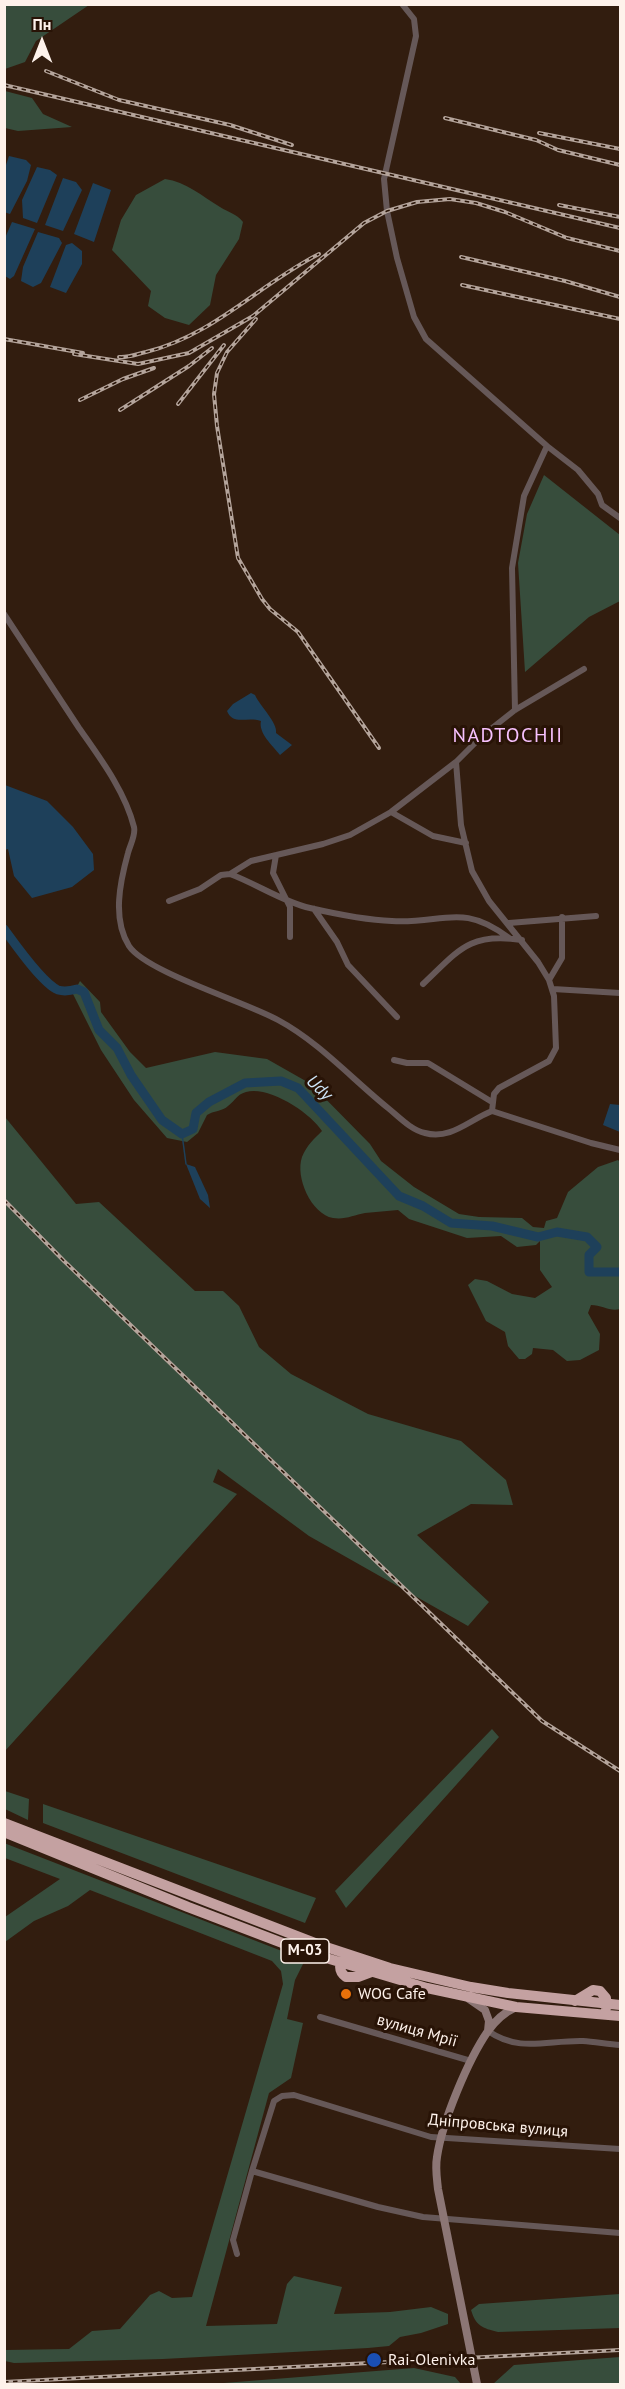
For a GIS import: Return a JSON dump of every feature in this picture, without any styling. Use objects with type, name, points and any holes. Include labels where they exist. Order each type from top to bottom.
[{"type":"highway","name":"М-03","points":[[4,1823],[320,1945],[390,1968],[471,1987],[575,2001],[621,2016]]},
{"type":"highway","name":"М-03","points":[[4,1832],[306,1952],[465,1997],[516,2007],[604,2009],[621,2005]]},
{"type":"highway","points":[[342,1961],[355,1956]]},
{"type":"street","points":[[402,4],[414,19],[416,36],[384,179],[387,211],[414,317],[426,339],[547,446],[578,470],[598,494],[602,505],[621,518]]},
{"type":"street","points":[[515,710],[512,568],[524,496],[547,446]]},
{"type":"street","points":[[4,614],[100,759],[129,812],[135,830],[128,852],[118,912],[125,936],[137,956],[278,1020],[301,1034],[413,1128],[422,1133],[440,1136],[492,1111],[591,1143],[621,1150]]},
{"type":"street","points":[[169,901],[200,890],[221,875],[230,874],[250,861],[323,844],[350,835],[391,812],[456,762],[482,736],[515,710],[584,669]]},
{"type":"street","points":[[456,762],[461,825],[472,871],[489,901],[523,940],[553,990],[556,1048],[549,1060],[499,1088],[494,1094],[492,1111]]},
{"type":"street","points":[[391,812],[433,836],[466,843]]},
{"type":"street","points":[[276,855],[273,873],[290,907],[290,937]]},
{"type":"street","points":[[230,874],[314,909],[390,921],[425,921],[464,916],[492,925],[509,938]]},
{"type":"street","points":[[314,909],[337,942],[348,965],[397,1017]]},
{"type":"street","points":[[509,923],[596,916]]},
{"type":"street","points":[[549,980],[562,958],[562,917]]},
{"type":"street","points":[[423,984],[468,943],[479,939],[523,940]]},
{"type":"street","points":[[553,990],[621,993]]},
{"type":"street","points":[[393,1060],[407,1064],[428,1063],[492,1102]]},
{"type":"street","points":[[465,1997],[485,2010],[489,2021],[488,2031]]},
{"type":"street","points":[[477,2385],[444,2219],[436,2173],[437,2158],[442,2136],[471,2061],[488,2031],[506,2012],[516,2007]]},
{"type":"street","name":"вулиця Мрії","points":[[320,2017],[471,2061]]},
{"type":"street","points":[[488,2031],[502,2041],[522,2045],[583,2041],[621,2045]]},
{"type":"street","name":"Дніпровська вулиця","points":[[237,2254],[233,2240],[252,2171],[274,2101],[282,2096],[294,2095],[431,2137],[621,2149]]},
{"type":"street","points":[[252,2171],[378,2207],[423,2217],[621,2233]]},
{"type":"green space","points":[[5,4],[89,5],[36,41],[25,62],[5,69]]},
{"type":"green space","points":[[5,91],[32,98],[43,114],[72,127],[18,131],[5,128]]},
{"type":"green space","points":[[165,179],[187,186],[243,222],[239,239],[216,275],[210,305],[189,325],[165,318],[148,306],[151,291],[112,250],[121,220],[136,195]]},
{"type":"green space","points":[[544,475],[620,535],[620,601],[589,617],[525,672],[518,563],[527,514]]},
{"type":"green space","points":[[80,981],[100,1002],[101,1012],[130,1052],[146,1068],[215,1052],[267,1059],[311,1084],[370,1144],[381,1161],[414,1187],[459,1214],[522,1218],[533,1227],[544,1228],[546,1221],[557,1218],[568,1192],[598,1167],[618,1160],[620,1162],[620,1309],[613,1310],[591,1305],[588,1313],[600,1334],[599,1350],[580,1360],[567,1361],[553,1350],[533,1348],[532,1354],[525,1359],[519,1359],[508,1346],[505,1332],[486,1321],[468,1285],[475,1279],[487,1281],[512,1294],[535,1298],[552,1287],[540,1270],[540,1241],[536,1245],[517,1247],[501,1236],[467,1238],[409,1219],[398,1210],[333,1218],[318,1210],[303,1184],[300,1165],[306,1149],[322,1131],[309,1116],[288,1102],[266,1093],[246,1092],[238,1096],[226,1108],[207,1115],[198,1133],[187,1142],[167,1138],[134,1100],[101,1050],[73,994]]},
{"type":"green space","points":[[5,1117],[76,1204],[99,1202],[195,1291],[223,1291],[239,1306],[259,1347],[291,1374],[368,1414],[461,1441],[506,1480],[513,1505],[471,1504],[417,1535],[489,1602],[468,1626],[309,1536],[218,1469],[213,1482],[237,1494],[5,1751]]},
{"type":"green space","points":[[492,1729],[499,1737],[346,1908],[335,1891]]},
{"type":"green space","points":[[5,1791],[29,1799],[28,1820],[5,1809]]},
{"type":"green space","points":[[43,1804],[316,1898],[305,1923],[43,1823]]},
{"type":"green space","points":[[4,1843],[305,1960],[295,1980],[287,2019],[303,2023],[291,2078],[269,2093],[206,2326],[277,2324],[287,2284],[294,2276],[342,2287],[334,2314],[390,2312],[431,2307],[448,2314],[448,2324],[400,2337],[389,2346],[368,2348],[163,2359],[14,2363],[5,2361],[5,2350],[69,2349],[92,2331],[120,2329],[150,2295],[159,2291],[172,2298],[192,2297],[283,1984],[281,1971],[272,1961],[90,1890],[68,1906],[34,1921],[5,1942],[5,1917],[60,1879],[5,1858]]},
{"type":"green space","points":[[620,2294],[620,2328],[498,2332],[480,2326],[471,2310],[479,2304]]},
{"type":"green space","points":[[620,2357],[620,2384],[493,2384],[514,2365]]},
{"type":"green space","points":[[414,2368],[455,2377],[461,2384],[211,2384]]},
{"type":"water","points":[[9,156],[26,160],[31,165],[27,181],[10,214],[4,212],[5,168]]},
{"type":"water","points":[[37,167],[50,170],[57,175],[37,223],[23,218],[22,200]]},
{"type":"water","points":[[63,178],[76,182],[82,190],[63,231],[45,225]]},
{"type":"water","points":[[93,183],[111,190],[94,242],[74,234]]},
{"type":"water","points":[[12,222],[35,229],[14,276],[10,279],[5,276],[5,238]]},
{"type":"water","points":[[38,232],[59,238],[62,243],[41,283],[33,287],[21,281],[23,267]]},
{"type":"water","points":[[72,243],[82,251],[82,264],[66,293],[50,287],[66,245]]},
{"type":"water","points":[[251,693],[255,695],[272,719],[276,733],[292,745],[280,755],[264,735],[261,721],[233,718],[227,711],[233,704]]},
{"type":"water","points":[[5,785],[47,801],[73,827],[93,854],[94,870],[72,887],[32,898],[14,876],[8,849],[5,850]]},
{"type":"water","points":[[610,1104],[620,1105],[620,1132],[603,1125]]},
{"type":"water","points":[[186,1164],[195,1167],[208,1195],[210,1208],[200,1199]]},
{"type":"waterway","name":"Udy","points":[[4,929],[44,980],[61,991],[77,989],[84,992],[99,1030],[117,1048],[131,1075],[162,1120],[182,1134],[193,1129],[196,1113],[209,1102],[245,1083],[281,1081],[298,1088],[399,1196],[423,1206],[451,1223],[492,1226],[538,1237],[557,1232],[587,1237],[597,1247],[589,1255],[589,1272],[620,1272]]},
{"type":"waterway","points":[[182,1134],[186,1164]]},
{"type":"railway","points":[[46,71],[119,100],[230,125],[292,145]]},
{"type":"railway","points":[[4,85],[620,228]]},
{"type":"railway","points":[[445,118],[536,140],[558,150],[620,165]]},
{"type":"railway","points":[[539,133],[620,149]]},
{"type":"railway","points":[[74,354],[138,364],[189,353],[253,316],[364,223],[387,211],[417,202],[450,199],[476,203],[505,212],[567,238],[620,251]]},
{"type":"railway","points":[[559,205],[620,217]]},
{"type":"railway","points":[[119,357],[146,352],[193,334],[319,254]]},
{"type":"railway","points":[[461,257],[565,281],[620,297]]},
{"type":"railway","points":[[462,285],[620,319]]},
{"type":"railway","points":[[256,319],[227,352],[217,373],[214,394],[238,558],[262,599],[270,609],[298,632],[379,748]]},
{"type":"railway","points":[[4,339],[83,353]]},
{"type":"railway","points":[[178,404],[224,345]]},
{"type":"railway","points":[[120,410],[189,366],[212,348]]},
{"type":"railway","points":[[80,400],[123,379],[154,368]]},
{"type":"railway","points":[[4,1200],[64,1261],[542,1721],[620,1771]]},
{"type":"railway","points":[[4,2382],[620,2350]]},
{"type":"place","name":"WOG Cafe","points":[[346,1994]]},
{"type":"place","name":"Rai-Olenivka","points":[[374,2360]]},
{"type":"district","name":"NADTOCHII","points":[[508,736]]}]
